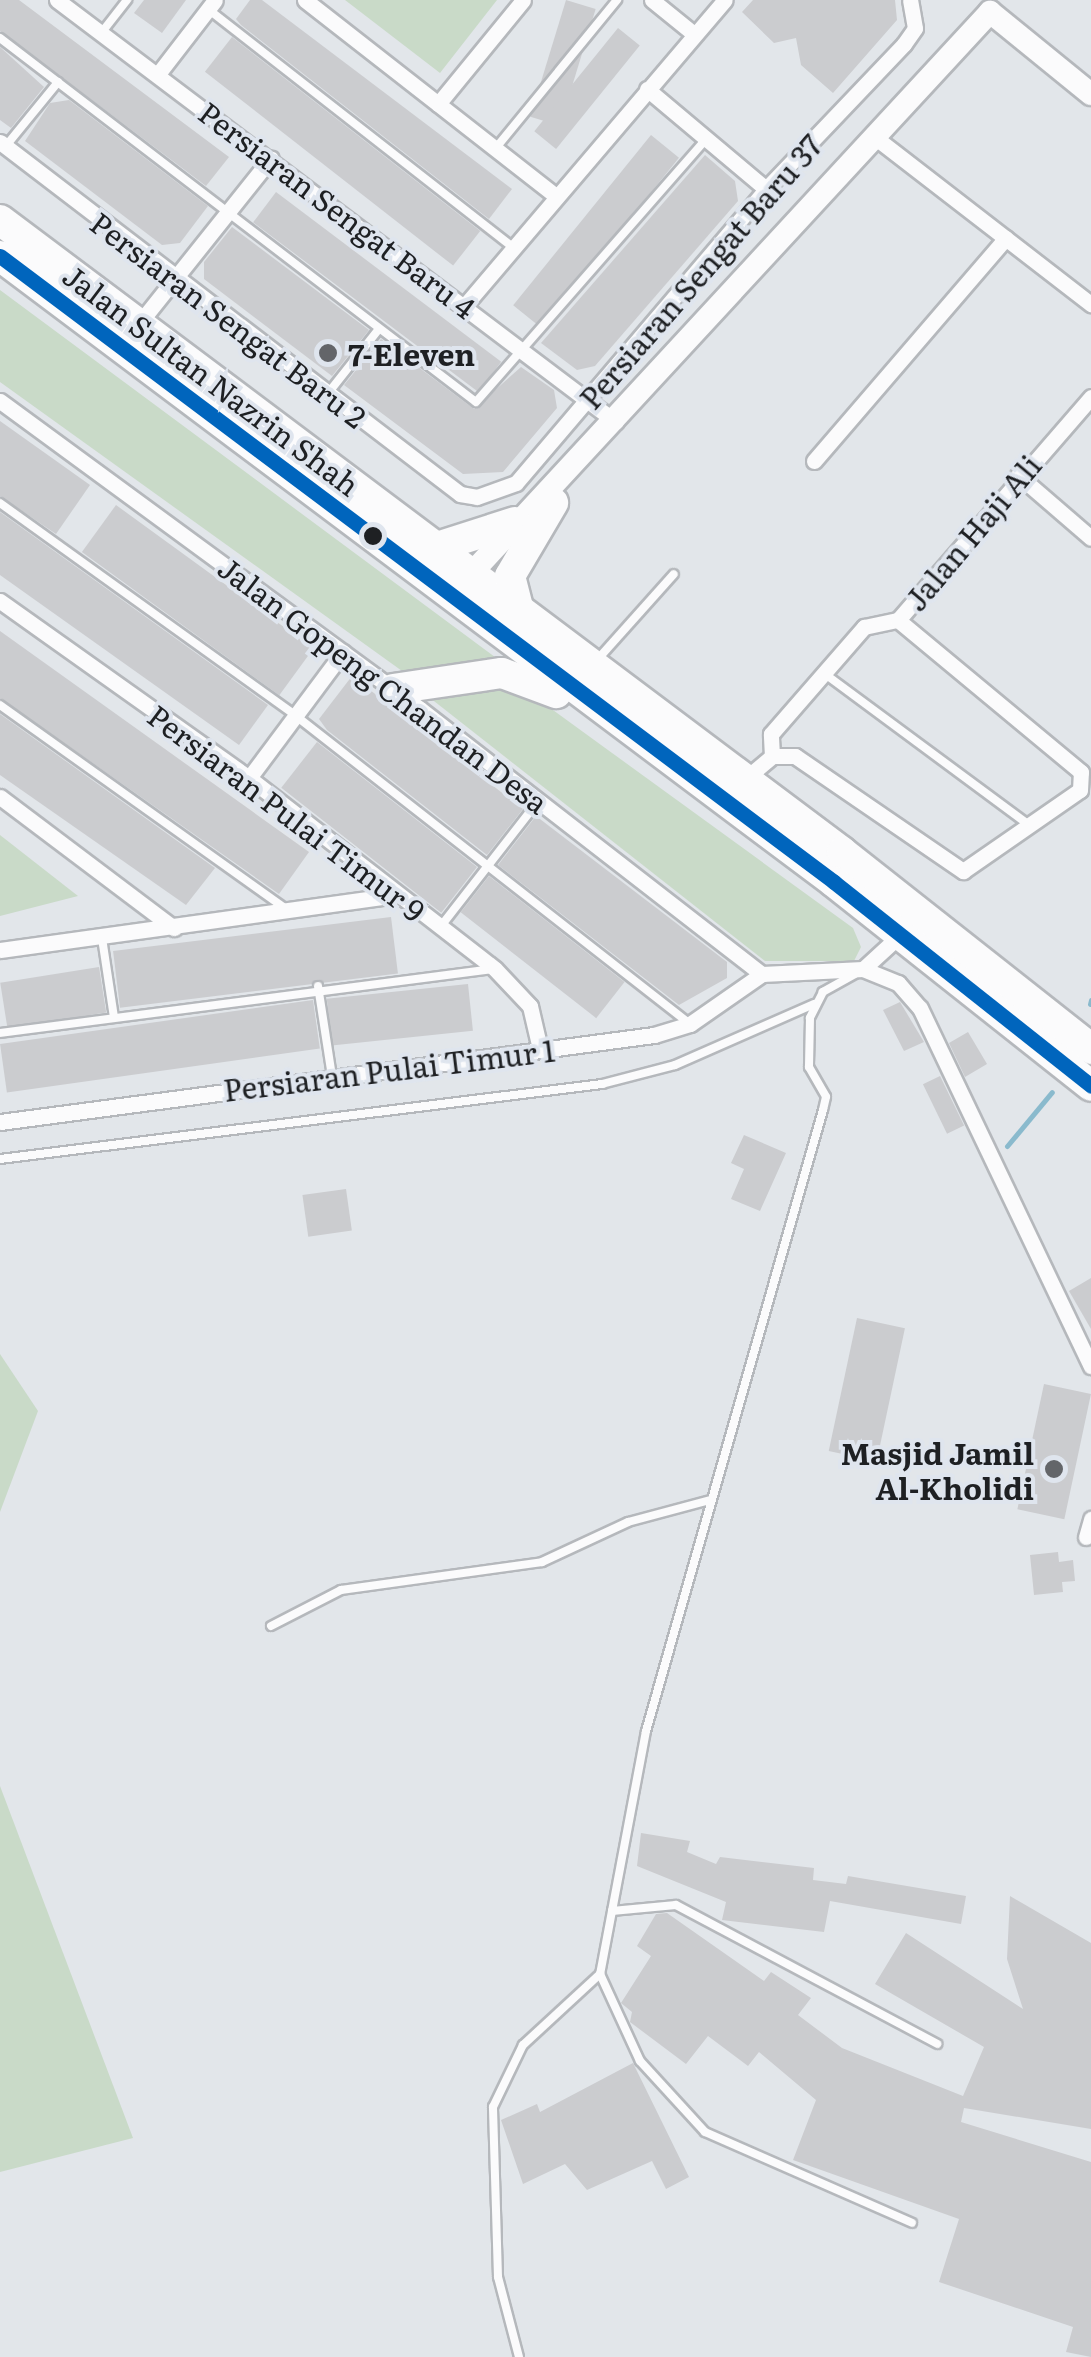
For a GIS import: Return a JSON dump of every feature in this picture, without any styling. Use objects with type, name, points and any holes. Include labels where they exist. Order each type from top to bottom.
[{"type":"highway","name":"Jalan Sultan Nazrin Shah","points":[[0,220],[141,320],[434,548],[472,583],[842,852],[1091,1048]]},
{"type":"highway","name":"Jalan Sultan Nazrin Shah","points":[[0,256],[900,934],[1091,1086]]},
{"type":"highway","points":[[266,454],[472,583],[574,675],[609,716]]},
{"type":"highway","points":[[520,615],[510,576],[561,490]]},
{"type":"highway","points":[[434,548],[515,522]]},
{"type":"highway","points":[[393,688],[516,674],[609,716]]},
{"type":"highway","points":[[842,852],[896,906],[900,934],[944,947],[993,974]]},
{"type":"street","name":"Persiaran Sengat Baru 4","points":[[58,0],[466,304],[616,422]]},
{"type":"street","points":[[305,0],[555,196]]},
{"type":"street","points":[[438,104],[524,0]]},
{"type":"street","points":[[652,0],[694,34]]},
{"type":"street","points":[[466,304],[511,246],[725,0]]},
{"type":"street","points":[[158,74],[211,5]]},
{"type":"street","points":[[472,583],[561,490],[616,422],[983,6],[1091,94]]},
{"type":"street","name":"Persiaran Sengat Baru 37","points":[[460,494],[499,493],[516,483],[766,189],[904,44],[913,7]]},
{"type":"street","points":[[647,89],[766,189]]},
{"type":"street","points":[[872,136],[1091,304]]},
{"type":"street","name":"Persiaran Sengat Baru 2","points":[[3,145],[460,494]]},
{"type":"street","points":[[141,320],[270,158]]},
{"type":"street","points":[[814,461],[1006,238]]},
{"type":"street","name":"Jalan Haji Ali","points":[[772,756],[794,756],[954,870],[974,868],[1080,790],[1081,772],[898,620],[1018,475],[1091,397]]},
{"type":"street","name":"Jalan Gopeng Chandan Desa","points":[[0,401],[393,688],[762,974]]},
{"type":"street","points":[[1018,475],[1091,538]]},
{"type":"street","points":[[472,583],[515,522],[561,490]]},
{"type":"street","name":"Persiaran Pulai Timur 9","points":[[0,601],[248,778],[394,895],[495,969],[530,1006],[540,1049]]},
{"type":"street","points":[[744,779],[772,756],[771,734],[864,627],[898,620]]},
{"type":"street","points":[[248,778],[343,652]]},
{"type":"street","points":[[0,796],[174,928]]},
{"type":"street","points":[[0,950],[394,895]]},
{"type":"street","points":[[863,969],[900,934]]},
{"type":"street","points":[[762,974],[863,969],[898,984],[920,1008],[1091,1366]]},
{"type":"street","name":"Persiaran Pulai Timur 1","points":[[0,1122],[540,1049],[690,1024],[762,974]]},
{"type":"street","points":[[1086,1537],[1091,1519]]},
{"type":"lane","points":[[102,32],[127,0]]},
{"type":"lane","points":[[495,148],[618,0]]},
{"type":"lane","points":[[211,5],[511,246]]},
{"type":"lane","points":[[0,38],[476,402],[526,350],[706,139]]},
{"type":"lane","points":[[3,145],[58,82]]},
{"type":"lane","points":[[327,394],[378,329]]},
{"type":"lane","points":[[0,503],[296,716],[690,1024]]},
{"type":"lane","points":[[592,668],[674,574]]},
{"type":"lane","points":[[825,674],[1032,827]]},
{"type":"lane","points":[[0,705],[290,912]]},
{"type":"lane","points":[[440,928],[487,862],[540,799]]},
{"type":"lane","points":[[102,936],[114,1018]]},
{"type":"lane","points":[[0,1033],[318,986],[495,969]]},
{"type":"lane","points":[[0,1158],[602,1084],[676,1066],[814,1004],[863,969]]},
{"type":"lane","points":[[318,986],[332,1076]]},
{"type":"lane","points":[[814,1004],[807,1051],[823,1110],[646,1731],[600,1974],[640,2061],[705,2132],[912,2223]]},
{"type":"lane","points":[[272,1626],[340,1590],[542,1562],[628,1522],[710,1500]]},
{"type":"lane","points":[[612,1911],[676,1905],[937,2044]]},
{"type":"lane","points":[[519,2357],[498,2277],[493,2107],[523,2045],[600,1974]]},
{"type":"green space","points":[[345,0],[497,0],[440,73]]},
{"type":"green space","points":[[0,290],[503,663],[409,676],[0,382]]},
{"type":"green space","points":[[524,689],[853,928],[861,947],[854,961],[765,961],[425,694]]},
{"type":"green space","points":[[0,835],[78,896],[0,916]]},
{"type":"green space","points":[[0,1354],[38,1411],[0,1512]]},
{"type":"green space","points":[[0,1786],[133,2138],[0,2172]]},
{"type":"building","points":[[0,0],[19,0],[229,157],[206,186],[0,31]]},
{"type":"building","points":[[144,0],[186,0],[162,33],[134,13]]},
{"type":"building","points":[[250,0],[262,0],[512,189],[489,219],[241,25],[236,19]]},
{"type":"building","points":[[566,0],[596,9],[560,126],[530,117]]},
{"type":"building","points":[[753,0],[895,0],[897,20],[833,93],[801,65],[796,38],[774,43],[742,12]]},
{"type":"building","points":[[618,28],[640,46],[556,149],[534,131]]},
{"type":"building","points":[[232,37],[480,231],[453,266],[205,72]]},
{"type":"building","points":[[0,47],[44,87],[11,128],[0,120]]},
{"type":"building","points":[[69,100],[208,206],[180,243],[162,245],[25,141],[50,103]]},
{"type":"building","points":[[651,135],[679,158],[541,328],[513,305]]},
{"type":"building","points":[[705,155],[735,181],[738,201],[595,366],[577,370],[541,343]]},
{"type":"building","points":[[276,192],[501,362],[478,392],[253,222]]},
{"type":"building","points":[[232,227],[369,330],[332,376],[204,279],[204,262]]},
{"type":"building","points":[[381,339],[474,409],[521,367],[554,390],[557,408],[503,472],[463,474],[344,385]]},
{"type":"building","points":[[0,421],[90,485],[56,534],[0,496]]},
{"type":"building","points":[[116,505],[313,648],[279,695],[82,552]]},
{"type":"building","points":[[0,512],[268,705],[239,745],[0,575]]},
{"type":"building","points":[[0,631],[309,852],[279,894],[0,698]]},
{"type":"building","points":[[352,676],[523,809],[487,855],[327,730],[319,719]]},
{"type":"building","points":[[0,714],[215,868],[186,905],[0,775]]},
{"type":"building","points":[[317,742],[477,867],[441,913],[281,788]]},
{"type":"building","points":[[536,816],[727,962],[727,978],[679,1005],[498,865]]},
{"type":"building","points":[[489,876],[625,982],[596,1018],[461,912]]},
{"type":"building","points":[[391,917],[398,974],[120,1008],[113,951]]},
{"type":"building","points":[[99,967],[106,1012],[7,1028],[0,983]]},
{"type":"building","points":[[468,984],[473,1031],[332,1046],[327,999]]},
{"type":"building","points":[[313,1000],[320,1049],[7,1093],[0,1044]]},
{"type":"building","points":[[900,1002],[924,1042],[904,1051],[883,1010]]},
{"type":"building","points":[[968,1032],[987,1064],[965,1077],[949,1043]]},
{"type":"building","points":[[940,1076],[964,1125],[947,1134],[923,1084]]},
{"type":"building","points":[[744,1135],[786,1153],[760,1211],[731,1199],[744,1169],[731,1163]]},
{"type":"building","points":[[346,1189],[352,1231],[308,1237],[302,1195]]},
{"type":"building","points":[[1091,1278],[1091,1329],[1069,1291]]},
{"type":"building","points":[[857,1318],[905,1328],[877,1461],[829,1451]]},
{"type":"building","name":"Masjid Jamil Al-Kholidi","points":[[1044,1384],[1091,1394],[1064,1519],[1017,1509]]},
{"type":"building","points":[[1058,1552],[1059,1562],[1073,1560],[1075,1581],[1062,1582],[1063,1592],[1034,1595],[1030,1555]]},
{"type":"building","points":[[641,1833],[690,1841],[687,1852],[716,1864],[720,1857],[814,1868],[813,1880],[846,1884],[848,1876],[966,1896],[961,1924],[830,1901],[824,1932],[722,1920],[726,1902],[637,1866]]},
{"type":"building","points":[[1010,1896],[1091,1943],[1091,2129],[964,2108],[961,2122],[1091,2162],[1091,2357],[1066,2352],[1073,2327],[939,2282],[959,2219],[793,2160],[816,2100],[759,2052],[748,2066],[708,2036],[686,2064],[630,2022],[632,2012],[621,2003],[651,1956],[637,1946],[656,1914],[667,1913],[764,1981],[771,1972],[811,1998],[798,2015],[842,2048],[963,2096],[984,2047],[875,1984],[906,1933],[1023,2009],[1007,1959]]},
{"type":"building","points":[[633,2063],[689,2177],[666,2189],[652,2161],[587,2190],[565,2164],[523,2184],[501,2120],[537,2104],[540,2112]]},
{"type":"waterway","points":[[1090,1004],[1091,1000]]},
{"type":"waterway","points":[[1007,1146],[1052,1092]]},
{"type":"transit line","points":[[0,256],[834,882],[1091,1086]]},
{"type":"place","name":"7-Eleven","points":[[328,353]]},
{"type":"place","name":"Masjid Jamil Al-Kholidi","points":[[1054,1469]]}]
